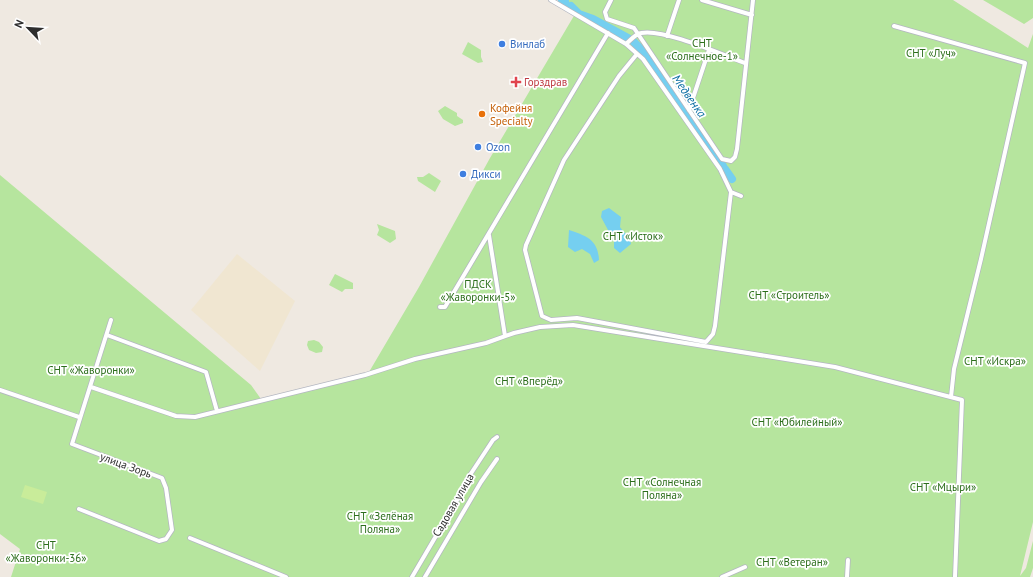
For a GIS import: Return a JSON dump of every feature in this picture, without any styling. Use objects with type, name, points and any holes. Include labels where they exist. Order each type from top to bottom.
[{"type":"street","points":[[551,0],[626,44],[643,59],[720,169],[731,192],[715,326],[713,334],[706,342],[577,318],[551,320],[542,316],[525,250],[564,160],[619,76],[637,54]]},
{"type":"street","points":[[611,0],[605,12],[607,19],[634,28],[722,159],[731,161],[735,157],[737,149],[754,0]]},
{"type":"street","points":[[667,36],[679,0]]},
{"type":"street","points":[[702,0],[752,15]]},
{"type":"street","points":[[894,26],[1025,63],[1004,161],[954,370],[951,397]]},
{"type":"street","points":[[626,44],[638,34],[647,32],[667,36],[746,63]]},
{"type":"street","points":[[440,307],[445,307],[608,33]]},
{"type":"street","points":[[689,110],[709,50]]},
{"type":"street","points":[[731,192],[741,196]]},
{"type":"street","points":[[488,235],[505,336]]},
{"type":"street","points":[[0,390],[79,417],[91,387],[111,320]]},
{"type":"street","points":[[91,387],[176,416],[195,417],[307,390],[415,359],[486,343],[505,336],[540,327],[573,325],[836,367],[962,400],[955,577]]},
{"type":"street","points":[[107,335],[206,372],[217,411]]},
{"type":"street","name":"улица Зорь","points":[[79,417],[72,444],[162,478],[166,488],[172,530],[166,539],[159,541],[79,509]]},
{"type":"street","name":"Садовая улица","points":[[412,577],[472,472],[493,440],[498,437]]},
{"type":"street","points":[[425,577],[481,482],[497,459]]},
{"type":"street","points":[[190,538],[286,577]]},
{"type":"street","points":[[847,577],[848,560]]},
{"type":"street","points":[[722,577],[745,567]]},
{"type":"shaded area","points":[[237,254],[295,301],[260,371],[191,310]]},
{"type":"green space","points":[[564,0],[953,0],[1028,48],[1033,34],[1033,522],[1020,576],[1026,568],[1033,541],[1033,568],[1030,577],[11,577],[20,549],[0,534],[0,175],[251,385],[261,399],[369,372],[419,287],[490,158],[578,9]]},
{"type":"green space","points":[[983,0],[1033,0],[1033,18],[1024,24]]},
{"type":"green space","points":[[468,42],[481,50],[483,62],[478,63],[462,54]]},
{"type":"green space","points":[[445,106],[457,113],[457,116],[463,120],[463,123],[455,126],[443,119],[438,111]]},
{"type":"green space","points":[[429,173],[441,181],[435,192],[418,181],[417,177],[423,177]]},
{"type":"green space","points":[[377,224],[395,231],[396,239],[390,243],[377,235],[379,230]]},
{"type":"green space","points":[[335,274],[353,283],[353,289],[345,289],[342,292],[329,285]]},
{"type":"green space","points":[[314,340],[319,342],[323,347],[322,352],[316,353],[309,350],[307,345],[308,341]]},
{"type":"green space","points":[[25,485],[47,492],[43,504],[21,497]]},
{"type":"water","points":[[609,208],[621,217],[620,227],[628,237],[631,244],[620,253],[614,248],[614,241],[601,217],[602,211]]},
{"type":"water","points":[[569,230],[581,234],[594,243],[599,260],[594,263],[590,254],[582,249],[575,252],[568,247]]},
{"type":"waterway","name":"Медвенка","points":[[571,6],[579,14],[593,19],[628,38]]},
{"type":"waterway","name":"Медвенка","points":[[634,42],[647,56],[723,166]]},
{"type":"waterway","name":"Медвенка","points":[[725,169],[732,179]]},
{"type":"place","name":"Винлаб","points":[[502,44]]},
{"type":"place","name":"Горздрав","points":[[516,82]]},
{"type":"place","name":"Кофейня Specialty","points":[[482,114]]},
{"type":"place","name":"Ozon","points":[[478,147]]},
{"type":"place","name":"Дикси","points":[[463,174]]},
{"type":"park label","name":"СНТ «Солнечное-1»","points":[[702,49]]},
{"type":"park label","name":"СНТ «Луч»","points":[[931,53]]},
{"type":"park label","name":"СНТ «Исток»","points":[[633,236]]},
{"type":"park label","name":"ПДСК «Жаворонки-5»","points":[[478,290]]},
{"type":"park label","name":"СНТ «Строитель»","points":[[789,295]]},
{"type":"park label","name":"СНТ «Искра»","points":[[995,361]]},
{"type":"park label","name":"СНТ «Жаворонки»","points":[[91,370]]},
{"type":"park label","name":"СНТ «Вперёд»","points":[[529,381]]},
{"type":"park label","name":"СНТ «Юбилейный»","points":[[797,422]]},
{"type":"park label","name":"СНТ «Мцыри»","points":[[943,487]]},
{"type":"park label","name":"СНТ «Солнечная Поляна»","points":[[662,488]]},
{"type":"park label","name":"СНТ «Зелёная Поляна»","points":[[380,522]]},
{"type":"park label","name":"СНТ «Жаворонки-36»","points":[[46,551]]},
{"type":"park label","name":"СНТ «Ветеран»","points":[[792,562]]}]
